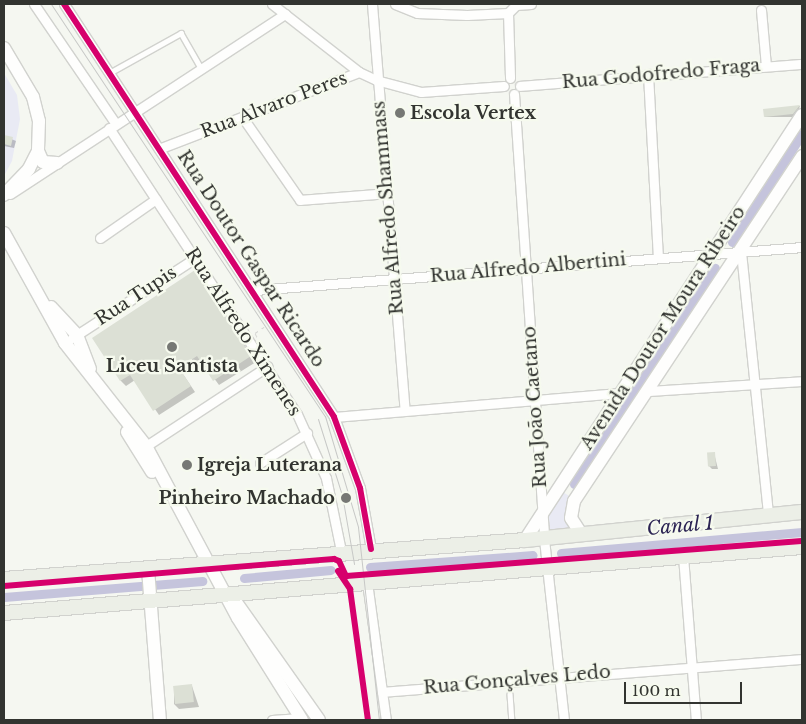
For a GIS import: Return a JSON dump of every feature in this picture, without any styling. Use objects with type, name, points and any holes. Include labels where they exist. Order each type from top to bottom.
[{"type":"main road","points":[[4,579],[148,571],[371,549],[525,540],[544,541],[768,514],[802,512]]},
{"type":"main road","points":[[4,613],[150,594],[229,595],[547,565],[802,546]]},
{"type":"street","name":"Rua Alfredo Ximenes","points":[[34,4],[156,199],[256,347],[307,433],[326,478],[341,552]]},
{"type":"street","name":"Rua Doutor Gaspar Ricardo","points":[[64,4],[255,290],[334,417],[356,474],[371,549]]},
{"type":"street","points":[[272,4],[359,72],[376,80],[421,92],[504,86],[514,94],[520,86],[510,78]]},
{"type":"street","name":"Rua Alfredo Shammass","points":[[372,4],[376,80],[388,193],[405,411]]},
{"type":"street","points":[[395,4],[417,14],[508,13],[516,5],[531,4]]},
{"type":"street","points":[[761,10],[766,66]]},
{"type":"street","points":[[504,86],[510,78],[508,13]]},
{"type":"street","points":[[4,196],[285,14]]},
{"type":"street","points":[[4,48],[37,108],[38,151],[43,162],[57,163]]},
{"type":"street","name":"Rua Godofredo Fraga","points":[[520,86],[648,74],[802,64]]},
{"type":"street","name":"Rua Alvaro Peres","points":[[161,148],[244,118],[359,72]]},
{"type":"street","points":[[648,74],[658,256]]},
{"type":"street","name":"Rua João Caetano","points":[[514,94],[544,541],[561,676],[564,720]]},
{"type":"street","name":"Avenida Doutor Moura Ribeiro","points":[[525,540],[542,511],[622,393],[802,115]]},
{"type":"street","points":[[244,118],[300,200],[388,193]]},
{"type":"street","points":[[4,196],[29,169],[38,151]]},
{"type":"street","name":"Avenida Doutor Moura Ribeiro","points":[[582,535],[571,518],[579,492],[649,391],[802,156]]},
{"type":"street","points":[[100,238],[156,199]]},
{"type":"street","points":[[4,233],[65,343],[142,449],[229,595],[319,720]]},
{"type":"street","points":[[4,244],[16,255]]},
{"type":"street","name":"Rua Alfredo Albertini","points":[[255,290],[394,280],[658,256],[802,247]]},
{"type":"street","points":[[739,252],[768,514]]},
{"type":"street","name":"Rua Tupis","points":[[65,343],[195,258]]},
{"type":"street","points":[[39,294],[77,335],[96,385]]},
{"type":"street","points":[[142,449],[268,366]]},
{"type":"street","points":[[649,391],[802,380]]},
{"type":"street","points":[[334,417],[622,393]]},
{"type":"street","points":[[260,463],[307,433]]},
{"type":"street","points":[[563,481],[568,492],[579,492]]},
{"type":"street","points":[[683,556],[696,720]]},
{"type":"street","points":[[148,571],[160,720]]},
{"type":"street","points":[[367,582],[386,720]]},
{"type":"street","points":[[229,595],[238,618],[301,719]]},
{"type":"street","name":"Rua Gonçalves Ledo","points":[[382,692],[561,676],[802,659]]},
{"type":"street","points":[[272,720],[314,720]]},
{"type":"lane","points":[[111,72],[181,33],[201,68]]},
{"type":"lane","points":[[510,694],[512,720]]},
{"type":"path","points":[[256,347],[261,343],[255,333],[268,324]]},
{"type":"shaded area","points":[[4,73],[17,95],[20,119],[12,161],[4,176]]},
{"type":"shaded area","points":[[561,491],[571,497],[569,530],[549,532],[547,515]]},
{"type":"building","points":[[800,105],[793,114],[764,117],[763,109]]},
{"type":"building","points":[[4,135],[13,137],[11,146],[4,144]]},
{"type":"building","name":"Liceu Santista","points":[[195,270],[251,356],[213,381],[197,356],[179,368],[191,386],[153,411],[130,375],[120,381],[92,338]]},
{"type":"building","points":[[715,452],[716,466],[708,467],[707,453]]},
{"type":"building","points":[[192,684],[194,702],[175,704],[173,686]]},
{"type":"waterway","points":[[732,242],[802,134]]},
{"type":"waterway","points":[[574,484],[715,268]]},
{"type":"waterway","name":"Canal 1","points":[[561,553],[802,532]]},
{"type":"waterway","name":"Canal 1","points":[[370,567],[533,555]]},
{"type":"waterway","name":"Canal 1","points":[[244,578],[331,570]]},
{"type":"waterway","name":"Canal 1","points":[[4,597],[202,581]]},
{"type":"tram line","points":[[51,4],[325,416],[358,527],[379,720]]},
{"type":"tram line","points":[[318,419],[342,495],[354,564]]},
{"type":"cycle path","points":[[64,4],[334,417],[360,488],[371,549]]},
{"type":"cycle path","points":[[4,586],[334,559],[339,561],[346,576],[802,541]]},
{"type":"cycle path","points":[[338,571],[350,589],[368,720]]},
{"type":"place","name":"Escola Vertex","points":[[400,113]]},
{"type":"place","name":"Liceu Santista","points":[[172,347]]},
{"type":"place","name":"Igreja Luterana","points":[[187,465]]},
{"type":"place","name":"Pinheiro Machado","points":[[346,498]]}]
